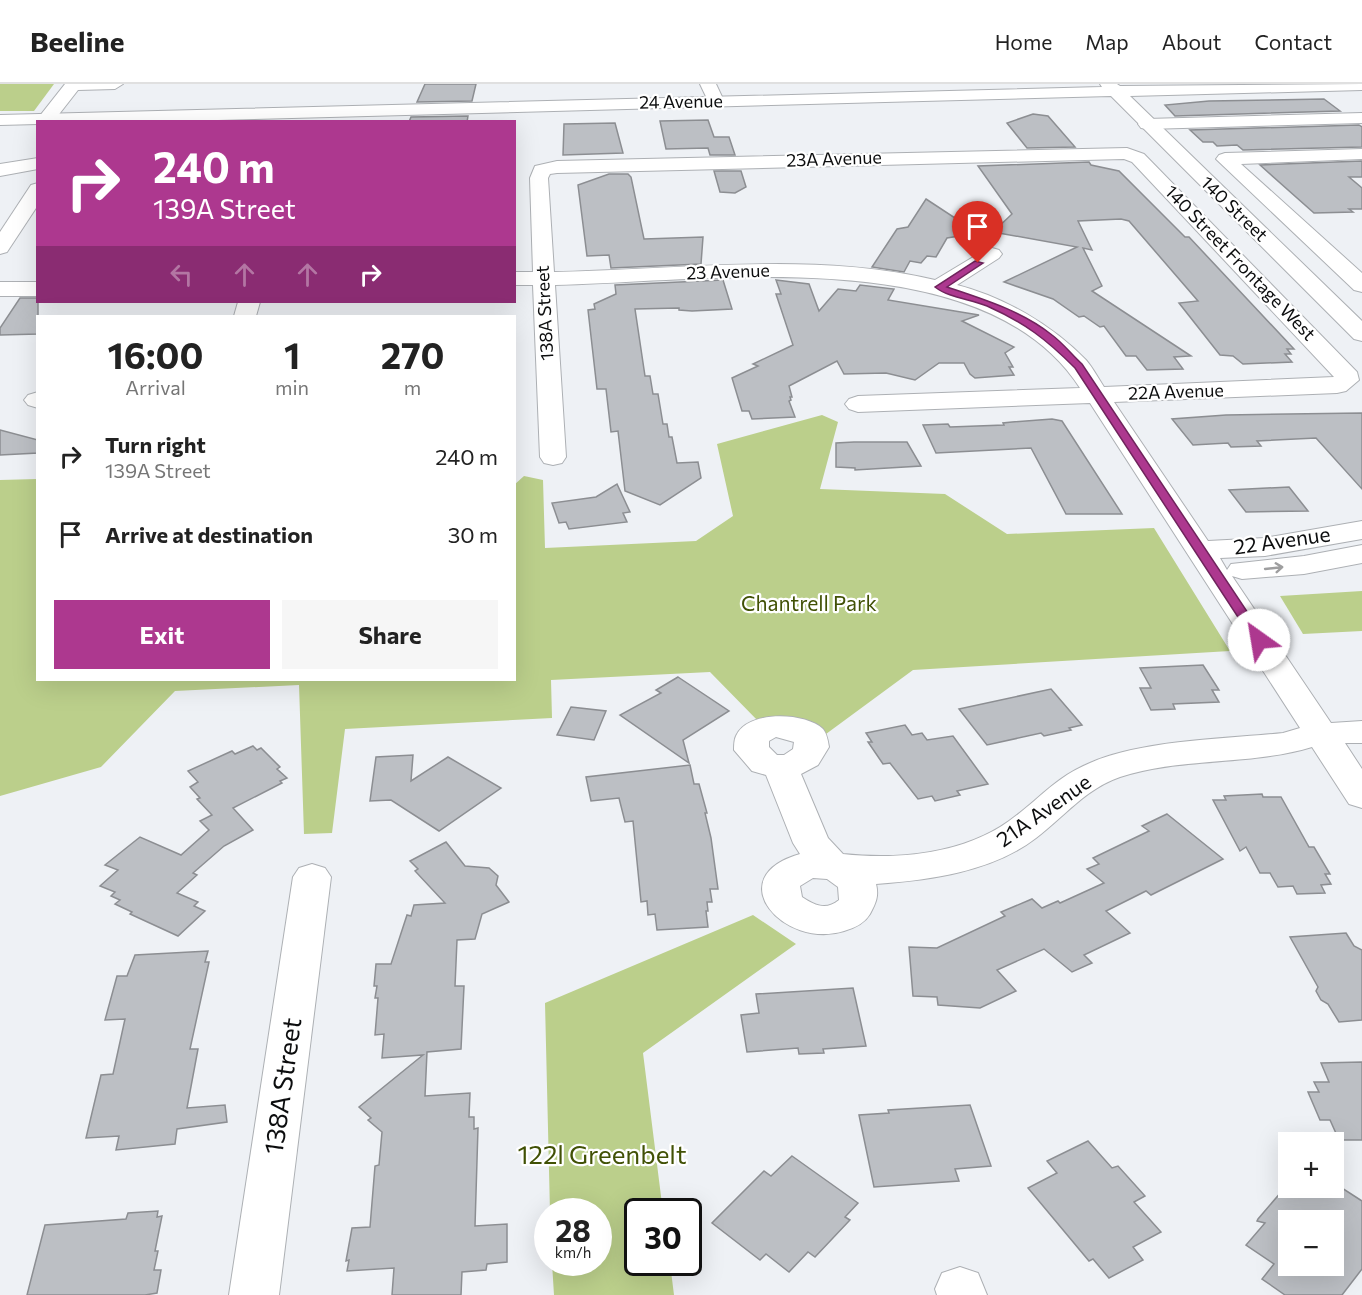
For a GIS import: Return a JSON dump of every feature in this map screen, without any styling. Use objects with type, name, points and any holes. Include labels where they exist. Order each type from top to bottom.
[{"type":"street","points":[[51,120],[74,85],[115,84]]},
{"type":"street","points":[[708,84],[716,101]]},
{"type":"street","name":"24 Avenue","points":[[378,120],[716,101],[1112,88],[1362,85]]},
{"type":"street","name":"140 Street","points":[[1112,88],[1362,334]]},
{"type":"street","points":[[1147,124],[1362,118]]},
{"type":"street","name":"24 Avenue","points":[[0,120],[36,138]]},
{"type":"street","points":[[0,170],[36,141]]},
{"type":"street","name":"23A Avenue","points":[[542,170],[569,166],[1127,153]]},
{"type":"street","name":"140 Street Frontage West","points":[[1127,153],[1138,158],[1146,166],[1345,372],[1347,380]]},
{"type":"street","points":[[1362,154],[1225,159],[1362,285]]},
{"type":"street","name":"138A Street","points":[[542,170],[539,178],[553,457]]},
{"type":"street","points":[[0,248],[36,192]]},
{"type":"street","points":[[939,287],[992,254]]},
{"type":"street","name":"23 Avenue","points":[[516,279],[806,271],[863,274],[939,287],[989,304],[1032,325],[1064,351],[1078,366],[1362,796]]},
{"type":"street","points":[[0,289],[36,289]]},
{"type":"street","name":"22A Avenue","points":[[858,405],[1337,386],[1347,380]]},
{"type":"street","name":"22 Avenue","points":[[1208,561],[1362,530]]},
{"type":"street","name":"22 Avenue","points":[[1208,561],[1304,565],[1362,554]]},
{"type":"street","name":"21A Avenue","points":[[780,766],[812,843],[832,866],[875,872],[953,860],[991,848],[1022,830],[1071,787],[1104,770],[1141,759],[1285,744],[1320,734],[1362,732]]},
{"type":"street","name":"138A Street","points":[[254,1295],[312,877]]},
{"type":"green space","points":[[0,84],[54,84],[34,111],[0,111]]},
{"type":"green space","name":"Chantrell Park","points":[[822,415],[838,422],[820,489],[945,494],[1007,534],[1154,528],[1230,651],[913,670],[826,734],[814,727],[760,723],[710,672],[551,680],[552,718],[345,729],[332,833],[304,834],[299,685],[175,691],[101,767],[0,796],[0,480],[36,479],[36,681],[516,681],[516,483],[524,476],[543,480],[545,548],[696,541],[733,516],[717,444]]},
{"type":"green space","points":[[1362,591],[1362,631],[1303,634],[1280,596]]},
{"type":"green space","name":"122l Greenbelt","points":[[753,915],[796,944],[643,1053],[661,1198],[624,1198],[624,1276],[672,1276],[674,1295],[554,1295],[553,1276],[612,1276],[612,1198],[550,1198],[545,1003]]},
{"type":"building","points":[[425,84],[476,84],[472,101],[417,102]]},
{"type":"building","points":[[1324,99],[1340,111],[1175,116],[1165,105],[1209,101]]},
{"type":"building","points":[[1033,114],[1048,116],[1075,147],[1027,148],[1007,123]]},
{"type":"building","points":[[468,116],[467,120],[410,120],[411,117]]},
{"type":"building","points":[[708,120],[714,137],[729,137],[735,155],[710,155],[708,148],[666,149],[660,121]]},
{"type":"building","points":[[615,123],[623,153],[563,155],[564,124]]},
{"type":"building","points":[[1359,125],[1362,127],[1362,147],[1243,150],[1237,145],[1217,146],[1213,142],[1203,142],[1190,130]]},
{"type":"building","points":[[1362,161],[1362,177],[1349,177],[1362,188],[1362,209],[1349,209],[1353,212],[1314,213],[1260,165]]},
{"type":"building","points":[[1089,162],[1091,165],[1119,171],[1185,237],[1189,237],[1294,349],[1287,349],[1291,354],[1285,354],[1292,362],[1243,364],[1233,356],[1220,355],[1179,303],[1198,301],[1129,221],[1121,219],[1078,221],[1092,250],[1083,248],[1102,286],[1092,291],[1191,356],[1174,357],[1183,369],[1147,370],[1136,356],[1126,356],[1104,326],[1100,327],[1084,316],[1079,317],[1053,299],[1004,282],[1077,247],[993,232],[1012,214],[978,166]]},
{"type":"building","points":[[714,171],[741,171],[746,187],[735,193],[720,192]]},
{"type":"building","points":[[609,174],[628,174],[631,177],[644,239],[703,237],[701,264],[611,268],[609,255],[587,256],[578,185]]},
{"type":"building","points":[[926,199],[978,233],[947,238],[936,257],[927,256],[921,263],[910,261],[904,272],[872,267],[897,229],[908,227]]},
{"type":"building","points":[[723,280],[732,309],[692,311],[679,310],[679,308],[635,309],[645,376],[650,376],[653,394],[658,394],[663,424],[667,424],[669,437],[672,437],[677,463],[698,462],[701,478],[660,505],[625,491],[618,431],[611,432],[606,389],[597,389],[588,310],[595,309],[594,304],[616,294],[615,285]]},
{"type":"building","points":[[776,280],[809,284],[819,311],[838,289],[856,291],[860,285],[894,289],[888,300],[979,315],[962,321],[1014,347],[1005,353],[1013,367],[1009,367],[1014,375],[975,378],[964,363],[939,363],[915,380],[886,373],[844,374],[837,361],[789,386],[792,397],[789,401],[795,417],[752,419],[749,411],[742,411],[732,378],[758,366],[753,364],[793,345],[776,294],[781,294]]},
{"type":"building","points":[[20,298],[36,298],[38,315],[36,315],[36,334],[0,335],[0,328]]},
{"type":"building","points":[[1362,413],[1362,489],[1316,438],[1257,441],[1261,446],[1231,447],[1228,443],[1193,445],[1172,419],[1226,415]]},
{"type":"building","points":[[1052,419],[1062,421],[1122,514],[1066,514],[1031,448],[936,453],[923,425],[948,424],[950,427],[1004,425],[1003,423]]},
{"type":"building","points":[[0,430],[36,439],[36,453],[0,455]]},
{"type":"building","points":[[907,442],[921,466],[855,470],[855,468],[836,467],[836,443]]},
{"type":"building","points":[[617,484],[630,512],[623,513],[627,522],[569,529],[566,522],[559,523],[552,503],[596,497]]},
{"type":"building","points":[[1289,487],[1308,511],[1246,512],[1229,490]]},
{"type":"building","points":[[1203,665],[1219,690],[1212,690],[1219,702],[1173,704],[1175,709],[1151,710],[1140,688],[1151,688],[1140,668]]},
{"type":"building","points":[[678,677],[729,711],[683,740],[689,763],[620,715],[661,693],[656,690]]},
{"type":"building","points":[[1051,689],[1082,725],[1044,736],[1041,733],[987,745],[959,709]]},
{"type":"building","points":[[571,707],[606,711],[594,740],[557,735]]},
{"type":"building","points":[[905,725],[912,735],[922,733],[927,740],[953,736],[988,784],[957,791],[960,795],[935,801],[932,796],[918,799],[890,763],[883,764],[868,742],[872,742],[866,733]]},
{"type":"building","points":[[253,746],[257,750],[261,748],[280,767],[277,769],[287,778],[280,781],[282,783],[233,808],[253,830],[224,846],[193,873],[197,875],[177,893],[198,902],[194,906],[205,911],[178,936],[130,914],[132,912],[115,904],[120,900],[111,896],[115,892],[100,886],[118,870],[105,865],[140,837],[181,855],[209,830],[200,821],[212,815],[197,799],[200,798],[190,787],[198,782],[188,771],[232,751],[235,754]]},
{"type":"building","points":[[413,755],[411,781],[448,757],[501,788],[439,831],[391,800],[370,801],[376,757]]},
{"type":"building","points":[[690,765],[694,784],[699,784],[707,813],[705,813],[718,889],[710,889],[712,902],[707,902],[708,911],[706,911],[708,927],[657,930],[655,914],[648,915],[647,901],[641,902],[633,821],[625,822],[619,798],[591,801],[586,777]]},
{"type":"building","points":[[1262,794],[1263,797],[1281,797],[1309,847],[1314,847],[1330,874],[1325,874],[1331,884],[1321,885],[1325,893],[1297,894],[1293,886],[1278,887],[1270,873],[1260,873],[1246,847],[1240,851],[1213,800],[1226,800],[1224,796]]},
{"type":"building","points":[[1167,814],[1223,859],[1151,895],[1146,891],[1106,911],[1130,933],[1084,955],[1092,963],[1072,972],[1044,949],[997,970],[1016,991],[980,1008],[938,1005],[937,997],[913,996],[909,947],[937,948],[1005,916],[1001,912],[1032,899],[1042,908],[1058,901],[1060,903],[1104,883],[1087,869],[1099,864],[1093,858],[1149,831],[1142,826]]},
{"type":"building","points":[[446,842],[465,866],[489,868],[498,876],[496,885],[509,902],[482,914],[475,939],[457,940],[455,986],[464,986],[461,1049],[427,1052],[425,1096],[470,1093],[469,1117],[474,1117],[474,1129],[478,1128],[475,1226],[507,1224],[507,1262],[487,1264],[486,1270],[462,1272],[461,1295],[392,1295],[394,1268],[347,1271],[349,1260],[346,1261],[352,1228],[370,1227],[375,1166],[379,1165],[382,1132],[368,1120],[371,1118],[359,1107],[423,1055],[382,1058],[384,1034],[375,1035],[378,998],[375,998],[377,986],[374,986],[376,964],[391,964],[407,915],[411,916],[414,905],[445,903],[415,871],[418,869],[410,861]]},
{"type":"building","points":[[1346,933],[1354,946],[1362,950],[1362,1020],[1339,1022],[1328,1004],[1321,1000],[1316,991],[1318,987],[1290,937]]},
{"type":"building","points":[[208,951],[205,962],[209,962],[190,1049],[198,1049],[187,1108],[225,1105],[227,1122],[177,1129],[175,1144],[116,1150],[119,1136],[86,1138],[101,1075],[113,1074],[125,1019],[105,1020],[117,976],[127,976],[135,955]]},
{"type":"building","points":[[853,988],[866,1046],[823,1049],[824,1053],[799,1054],[798,1048],[747,1052],[741,1015],[759,1013],[756,994]]},
{"type":"building","points":[[1362,1062],[1362,1140],[1344,1140],[1344,1132],[1335,1132],[1330,1120],[1320,1120],[1308,1092],[1319,1092],[1314,1082],[1329,1082],[1321,1063]]},
{"type":"building","points":[[970,1105],[991,1166],[955,1169],[959,1181],[874,1187],[859,1115],[889,1113],[888,1110]]},
{"type":"building","points":[[1088,1141],[1112,1168],[1118,1166],[1145,1196],[1134,1202],[1161,1232],[1133,1247],[1143,1260],[1109,1278],[1093,1259],[1089,1261],[1028,1188],[1057,1173],[1047,1161]]},
{"type":"building","points":[[792,1156],[858,1203],[845,1217],[850,1220],[815,1257],[808,1252],[789,1272],[766,1254],[760,1260],[712,1223],[764,1171],[771,1176]]},
{"type":"building","points":[[1344,1189],[1362,1201],[1362,1269],[1342,1295],[1285,1295],[1262,1279],[1274,1264],[1246,1245],[1265,1223],[1257,1221],[1278,1196],[1278,1198],[1344,1198]]},
{"type":"building","points":[[158,1211],[157,1217],[162,1216],[155,1251],[158,1251],[154,1270],[161,1270],[157,1293],[145,1295],[27,1295],[45,1225],[126,1219],[128,1213]]},
{"type":"route","points":[[978,263],[939,287],[989,304],[1032,325],[1049,337],[1078,366],[1259,640]]}]
